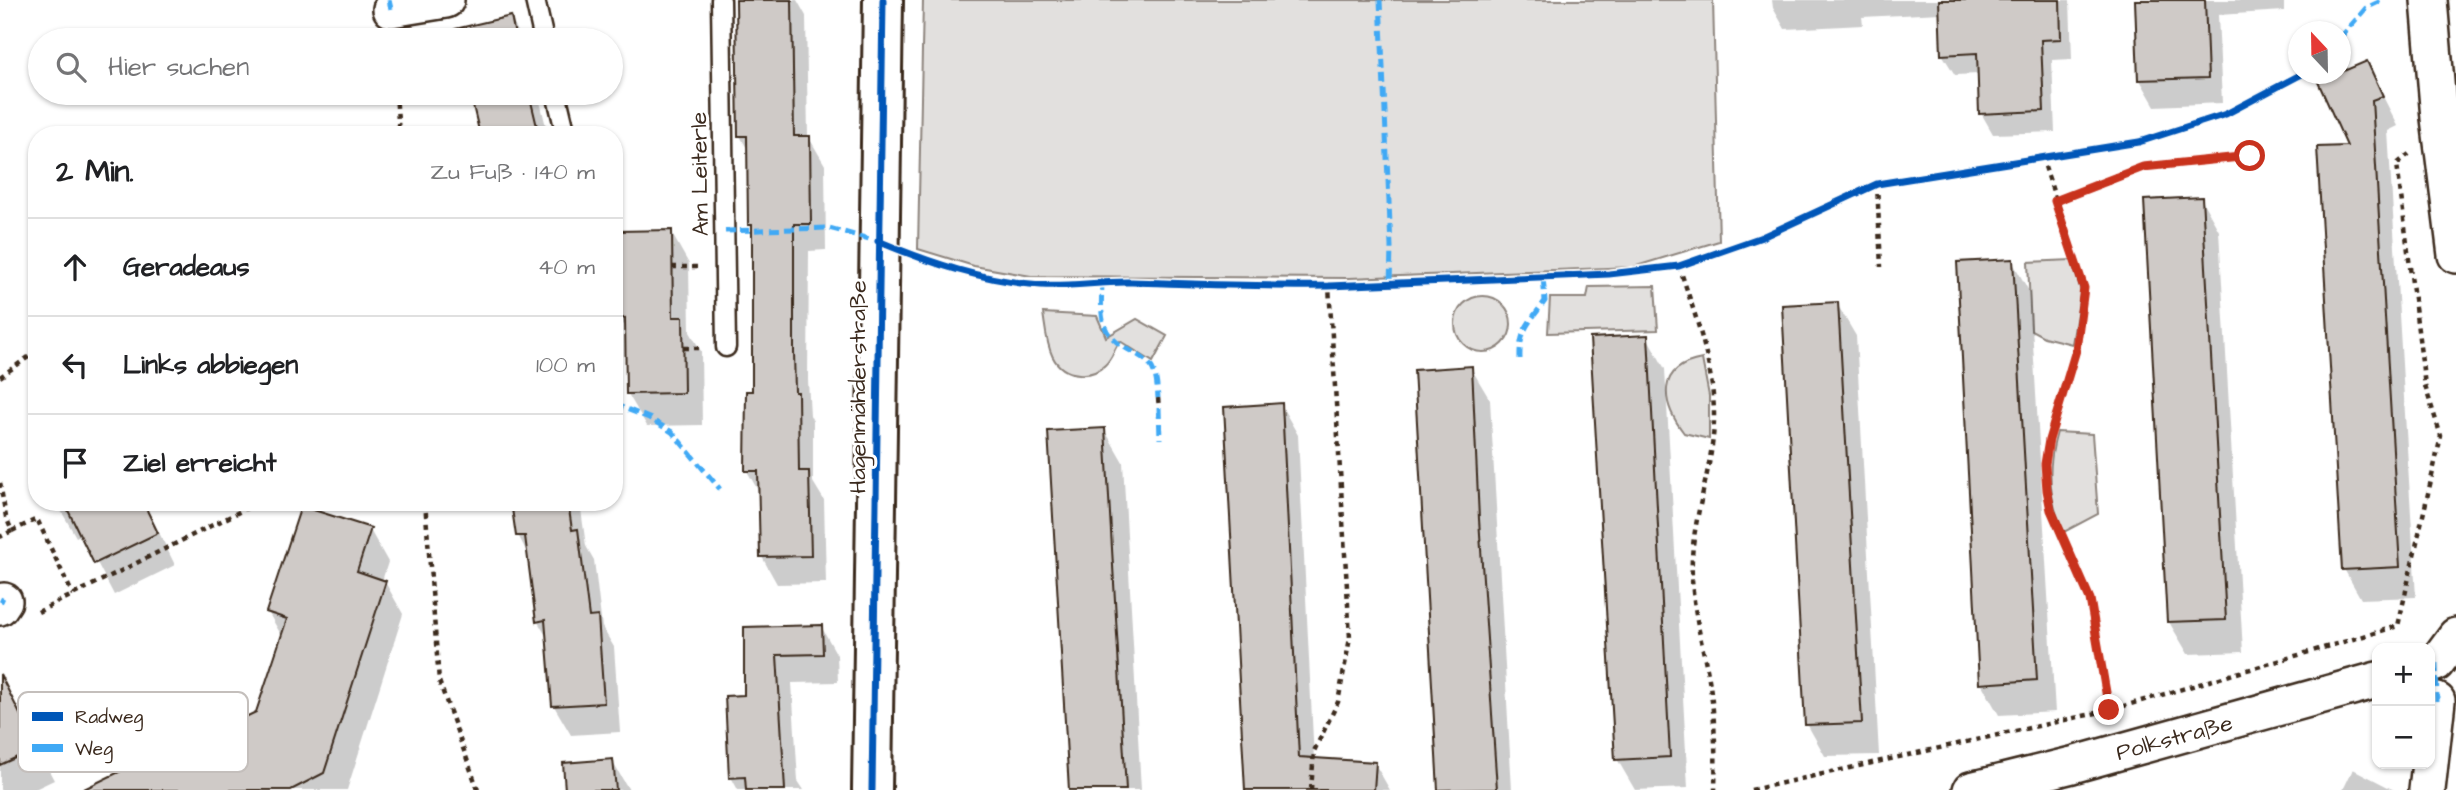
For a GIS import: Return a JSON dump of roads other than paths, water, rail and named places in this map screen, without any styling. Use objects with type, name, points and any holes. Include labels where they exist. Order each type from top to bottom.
[{"type":"street","points":[[391,9],[446,0]]},
{"type":"street","name":"Hagenmähderstraße","points":[[874,785],[878,240],[883,0]]},
{"type":"street","points":[[2429,0],[2439,118],[2456,255]]},
{"type":"street","name":"Polkstraße","points":[[1971,790],[2098,758],[2372,681]]},
{"type":"street","points":[[2427,790],[2437,701]]},
{"type":"lane","points":[[535,0],[541,28]]},
{"type":"lane","name":"Am Leiterle","points":[[721,0],[726,347]]},
{"type":"lane","points":[[559,105],[564,126]]}]
